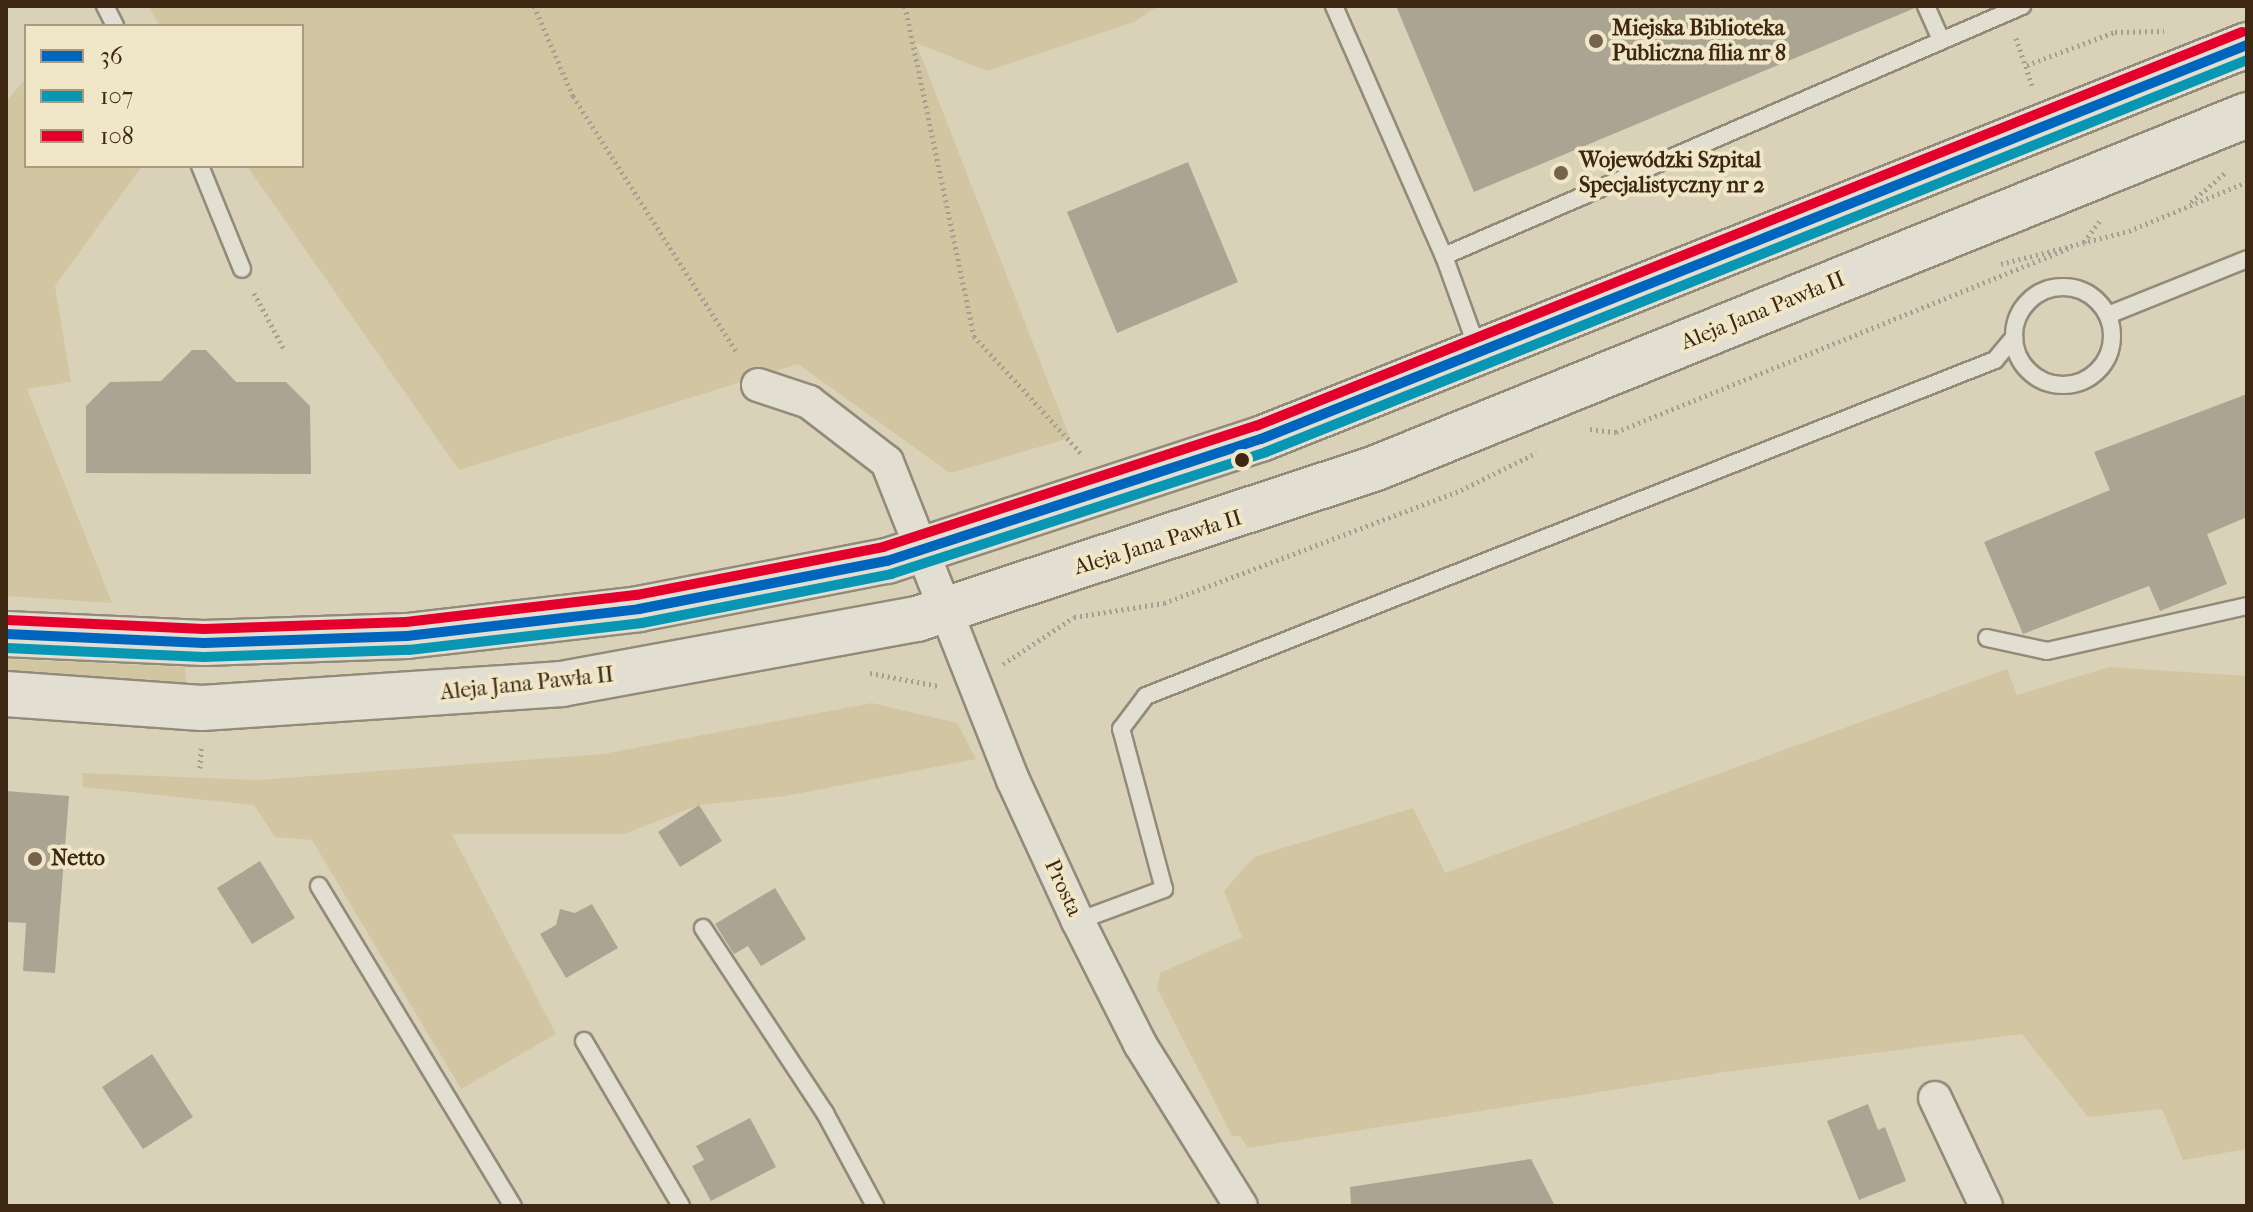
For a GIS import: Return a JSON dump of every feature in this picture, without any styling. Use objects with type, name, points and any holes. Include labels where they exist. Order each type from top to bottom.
[{"type":"street","points":[[6,634],[204,643],[407,636],[639,609],[771,586],[926,550],[1261,439],[2247,45]]},
{"type":"street","name":"Aleja Jana Pawła II","points":[[6,694],[202,708],[562,684],[798,643],[945,609],[1376,468],[2247,115]]},
{"type":"street","name":"Prosta","points":[[758,385],[809,402],[887,462],[926,550],[945,609],[1013,780],[1078,921],[1140,1044],[1241,1206]]},
{"type":"street","points":[[1935,1098],[1986,1206]]},
{"type":"lane","points":[[105,6],[114,24]]},
{"type":"lane","points":[[1334,6],[1444,256],[1478,351]]},
{"type":"lane","points":[[1926,6],[1941,40]]},
{"type":"lane","points":[[1444,256],[2022,6]]},
{"type":"lane","points":[[201,168],[242,269]]},
{"type":"lane","points":[[2108,315],[2247,259]]},
{"type":"lane","points":[[1078,921],[1164,889],[1121,729],[1146,696],[1995,360],[2014,337],[2024,306],[2052,288],[2084,292],[2108,315],[2112,345],[2106,361],[2083,381],[2051,384],[2037,377],[2021,360],[2014,337]]},
{"type":"lane","points":[[1987,638],[2047,651],[2247,606]]},
{"type":"lane","points":[[319,886],[513,1206]]},
{"type":"lane","points":[[703,928],[825,1113],[875,1206]]},
{"type":"lane","points":[[584,1041],[681,1206]]},
{"type":"path","points":[[534,6],[573,96],[758,385]]},
{"type":"path","points":[[905,6],[974,336],[1087,460]]},
{"type":"path","points":[[2006,13],[2027,65],[2034,93]]},
{"type":"path","points":[[2027,65],[2115,32],[2168,31]]},
{"type":"path","points":[[2187,206],[2236,163]]},
{"type":"path","points":[[1585,429],[1616,432],[2084,242],[2129,231],[2247,182]]},
{"type":"path","points":[[2084,242],[2105,213]]},
{"type":"path","points":[[242,269],[284,349]]},
{"type":"path","points":[[993,671],[1074,617],[1164,603],[1461,490],[1543,449]]},
{"type":"path","points":[[200,768],[201,743]]},
{"type":"shaded area","points":[[148,6],[1158,6],[1134,22],[987,71],[916,43],[1070,438],[950,473],[798,364],[459,470],[248,168],[304,168],[304,24],[159,24]]},
{"type":"shaded area","points":[[24,80],[24,168],[141,168],[55,286],[71,382],[27,389],[112,603],[6,596],[6,101]]},
{"type":"shaded area","points":[[6,659],[185,667],[186,684],[6,673]]},
{"type":"shaded area","points":[[2109,667],[2247,676],[2247,1149],[2183,1160],[2162,1109],[2088,1117],[2022,1034],[1725,1072],[1248,1148],[1240,1136],[1232,1136],[1157,988],[1160,973],[1242,937],[1224,891],[1254,857],[1413,808],[1445,873],[2007,669],[2017,695]]},
{"type":"shaded area","points":[[872,703],[957,723],[976,759],[786,796],[699,805],[624,834],[452,834],[556,1034],[461,1089],[312,840],[275,837],[254,805],[83,787],[82,773],[259,780],[603,754]]},
{"type":"building","points":[[1396,6],[1915,6],[1915,8],[1474,192]]},
{"type":"building","points":[[1188,162],[1238,282],[1117,333],[1067,212]]},
{"type":"building","points":[[192,350],[206,350],[236,382],[286,382],[310,406],[311,474],[86,473],[86,406],[110,382],[161,381]]},
{"type":"building","points":[[2247,394],[2247,517],[2207,534],[2227,584],[2160,611],[2149,586],[2023,634],[1984,542],[2110,490],[2094,452]]},
{"type":"building","name":"Netto","points":[[6,791],[69,796],[55,973],[23,971],[26,923],[6,922]]},
{"type":"building","points":[[699,805],[722,841],[680,867],[658,832]]},
{"type":"building","points":[[260,861],[295,918],[252,944],[217,888]]},
{"type":"building","points":[[775,888],[806,939],[761,966],[748,946],[734,954],[715,924]]},
{"type":"building","points":[[592,904],[618,948],[566,978],[540,934],[556,925],[560,909],[575,913]]},
{"type":"building","points":[[152,1054],[193,1117],[143,1149],[102,1087]]},
{"type":"building","points":[[1868,1104],[1878,1130],[1885,1127],[1906,1181],[1859,1200],[1827,1121]]},
{"type":"building","points":[[750,1118],[776,1167],[711,1201],[692,1166],[704,1160],[696,1146]]},
{"type":"building","points":[[1531,1159],[1555,1206],[1351,1206],[1350,1187]]},
{"type":"transit line","name":"108","points":[[7,620],[204,629],[406,622],[637,595],[883,547],[1256,426],[2242,32]]},
{"type":"transit line","name":"36","points":[[6,634],[204,643],[407,636],[639,609],[887,561],[1261,439],[2247,45]]},
{"type":"transit line","name":"107","points":[[6,648],[204,657],[409,650],[642,623],[891,574],[1266,452],[2247,60]]},
{"type":"place","name":"Miejska Biblioteka Publiczna filia nr 8","points":[[1596,41]]},
{"type":"place","name":"Wojewódzki Szpital Specjalistyczny nr 2","points":[[1561,173]]},
{"type":"place","name":"Netto","points":[[35,859]]}]
